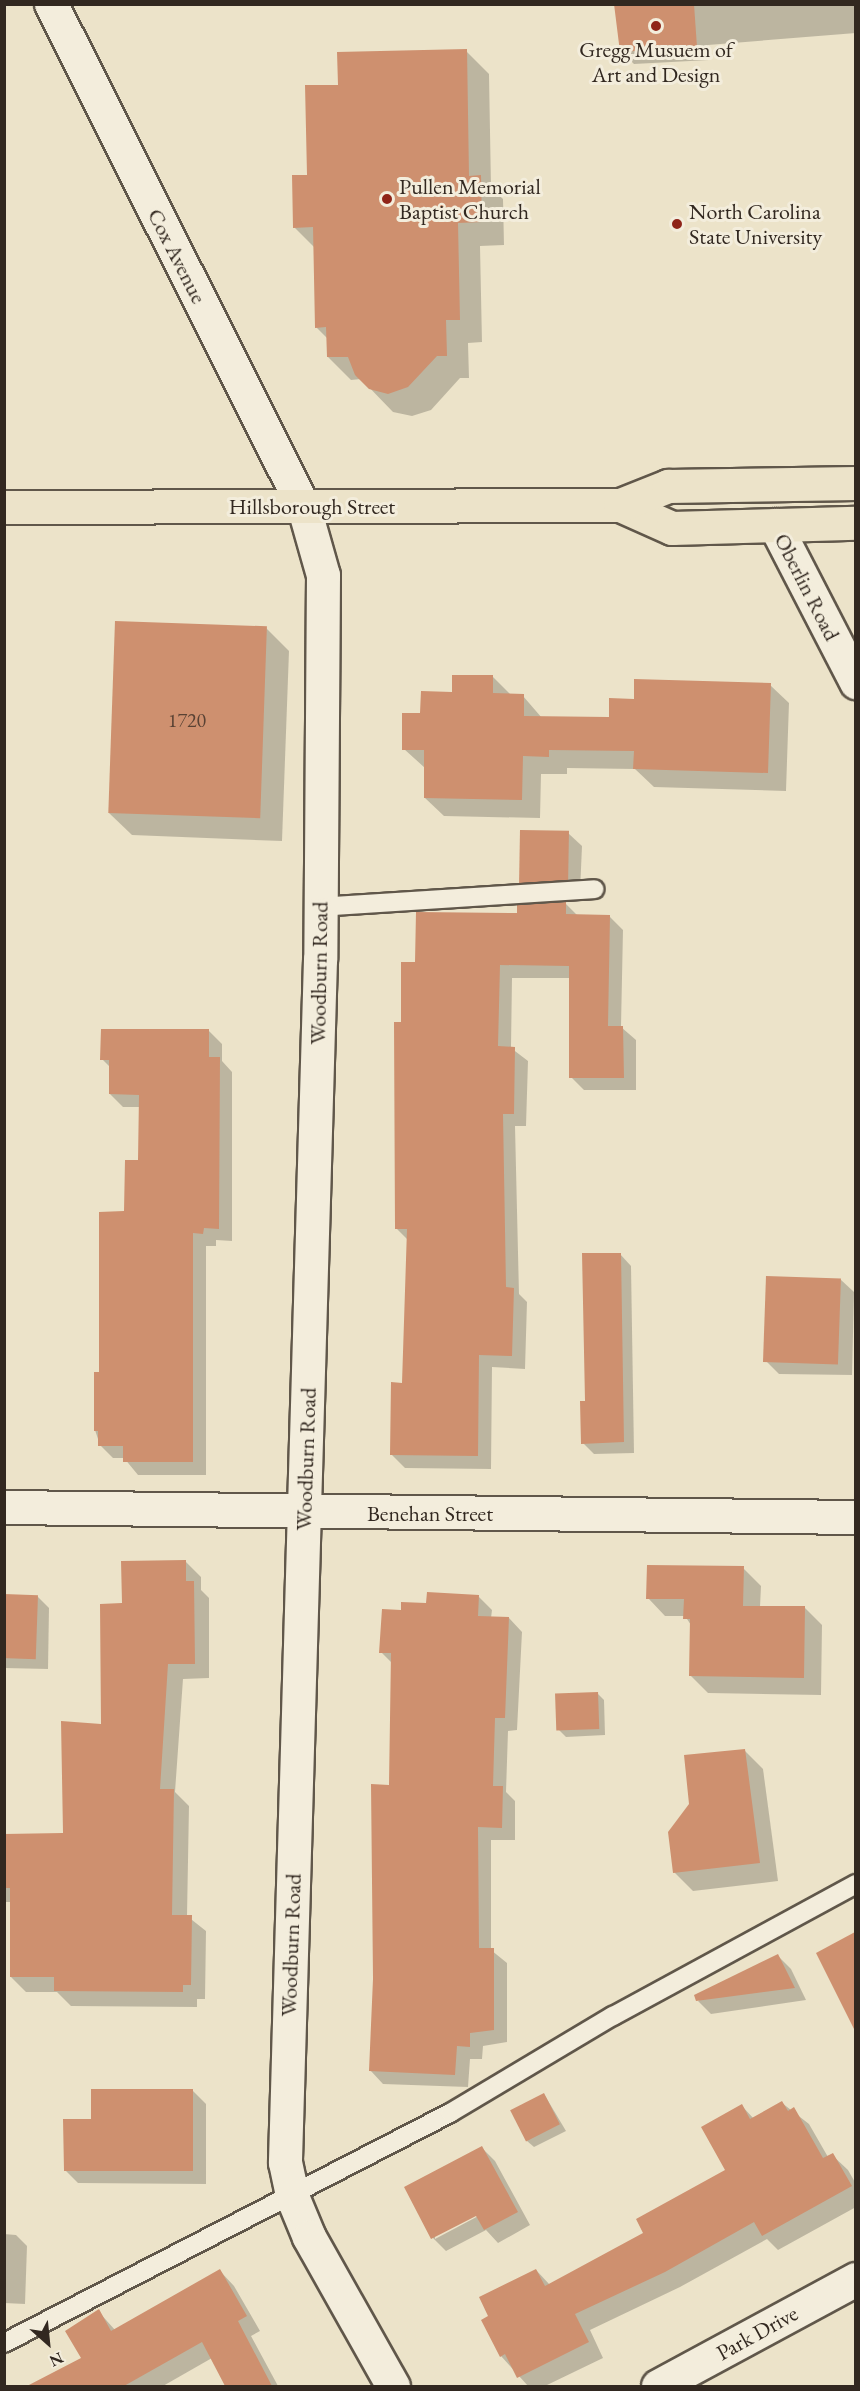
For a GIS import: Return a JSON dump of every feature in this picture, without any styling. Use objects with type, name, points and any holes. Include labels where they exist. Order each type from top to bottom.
[{"type":"main road","name":"Hillsborough Street","points":[[4,507],[620,506],[668,486],[855,483]]},
{"type":"main road","name":"Hillsborough Street","points":[[620,506],[672,528],[855,523]]},
{"type":"street","name":"Cox Avenue","points":[[51,4],[304,507]]},
{"type":"street","name":"Woodburn Road","points":[[304,507],[323,574],[319,907],[285,2162],[292,2196],[309,2237],[393,2386]]},
{"type":"street","name":"Oberlin Road","points":[[775,525],[855,682]]},
{"type":"street","name":"Benehan Street","points":[[4,1507],[304,1513],[855,1517]]},
{"type":"street","name":"Park Drive","points":[[658,2386],[855,2279]]},
{"type":"lane","points":[[319,907],[594,889]]},
{"type":"lane","points":[[4,2343],[450,2113],[612,2016],[855,1884]]},
{"type":"building","name":"Gregg Musuem of Art and Design","points":[[614,4],[694,4],[697,47],[620,52]]},
{"type":"building","name":"Pullen Memorial Baptist Church","points":[[467,49],[469,176],[481,175],[482,222],[458,223],[460,320],[446,320],[447,356],[437,356],[408,387],[388,394],[369,389],[355,375],[348,357],[327,357],[326,327],[315,328],[313,227],[293,228],[292,175],[307,175],[305,85],[338,85],[337,52]]},
{"type":"building","points":[[115,621],[267,626],[260,818],[108,813]]},
{"type":"building","points":[[452,675],[493,675],[493,693],[524,694],[524,716],[609,717],[609,698],[634,699],[634,679],[771,683],[768,773],[633,769],[634,751],[549,750],[549,757],[523,756],[522,800],[424,798],[424,750],[402,750],[402,713],[420,713],[421,691],[452,692]]},
{"type":"building","points":[[520,830],[569,831],[568,884],[519,883]]},
{"type":"building","points":[[566,902],[566,914],[610,915],[608,1026],[623,1026],[624,1078],[569,1078],[569,966],[500,965],[498,1046],[515,1047],[514,1114],[503,1114],[506,1287],[514,1288],[512,1356],[479,1355],[478,1456],[390,1455],[391,1382],[402,1383],[407,1229],[395,1229],[394,1022],[401,1022],[401,962],[415,962],[416,912],[517,913],[517,905]]},
{"type":"building","points":[[101,1029],[209,1029],[209,1057],[220,1057],[219,1229],[204,1228],[203,1234],[193,1233],[193,1462],[123,1462],[123,1446],[98,1446],[98,1431],[94,1431],[94,1372],[99,1372],[99,1212],[124,1211],[125,1160],[138,1160],[139,1095],[109,1094],[109,1060],[100,1060]]},
{"type":"building","points":[[582,1253],[621,1253],[624,1442],[581,1444],[580,1401],[585,1401]]},
{"type":"building","points":[[766,1276],[841,1279],[838,1365],[763,1362]]},
{"type":"building","points":[[186,1560],[186,1581],[194,1581],[195,1664],[168,1664],[160,1789],[174,1789],[172,1915],[192,1915],[191,1985],[183,1985],[183,1992],[54,1991],[54,1977],[10,1977],[10,1888],[4,1888],[4,1834],[63,1833],[61,1721],[101,1724],[100,1604],[122,1603],[121,1561]]},
{"type":"building","points":[[647,1565],[744,1566],[743,1606],[805,1606],[804,1678],[689,1676],[690,1619],[683,1619],[684,1599],[646,1599]]},
{"type":"building","points":[[427,1592],[479,1595],[478,1616],[509,1617],[505,1718],[495,1718],[493,1786],[503,1786],[502,1828],[478,1827],[479,1948],[494,1948],[494,2030],[470,2033],[470,2047],[457,2046],[455,2075],[369,2071],[373,1979],[371,1784],[389,1785],[391,1653],[379,1653],[382,1609],[401,1610],[401,1602],[426,1603]]},
{"type":"building","points":[[4,1594],[38,1595],[36,1659],[4,1658]]},
{"type":"building","points":[[598,1692],[599,1729],[556,1730],[555,1694]]},
{"type":"building","points":[[745,1749],[760,1863],[673,1873],[668,1832],[689,1804],[684,1755]]},
{"type":"building","points":[[855,1932],[855,2031],[816,1953]]},
{"type":"building","points":[[778,1954],[795,1988],[696,2001],[694,1995]]},
{"type":"building","points":[[91,2089],[193,2089],[193,2171],[64,2171],[63,2119],[91,2119]]},
{"type":"building","points":[[544,2093],[560,2124],[526,2141],[510,2110]]},
{"type":"building","points":[[782,2101],[788,2111],[794,2107],[823,2158],[833,2153],[852,2186],[762,2236],[754,2222],[665,2272],[575,2314],[589,2342],[517,2378],[505,2354],[500,2357],[481,2320],[488,2316],[479,2297],[536,2269],[545,2286],[643,2233],[636,2219],[725,2170],[701,2127],[742,2104],[750,2119]]},
{"type":"building","points":[[482,2146],[518,2212],[484,2230],[476,2216],[431,2239],[404,2187]]},
{"type":"building","points":[[220,2269],[247,2316],[238,2321],[272,2386],[225,2386],[202,2342],[124,2386],[27,2386],[81,2358],[65,2331],[99,2309],[111,2331]]},
{"type":"place","name":"Gregg Musuem of Art and Design","points":[[656,26]]},
{"type":"place","name":"Pullen Memorial Baptist Church","points":[[387,199]]},
{"type":"place","name":"North Carolina State University","points":[[677,224]]}]
